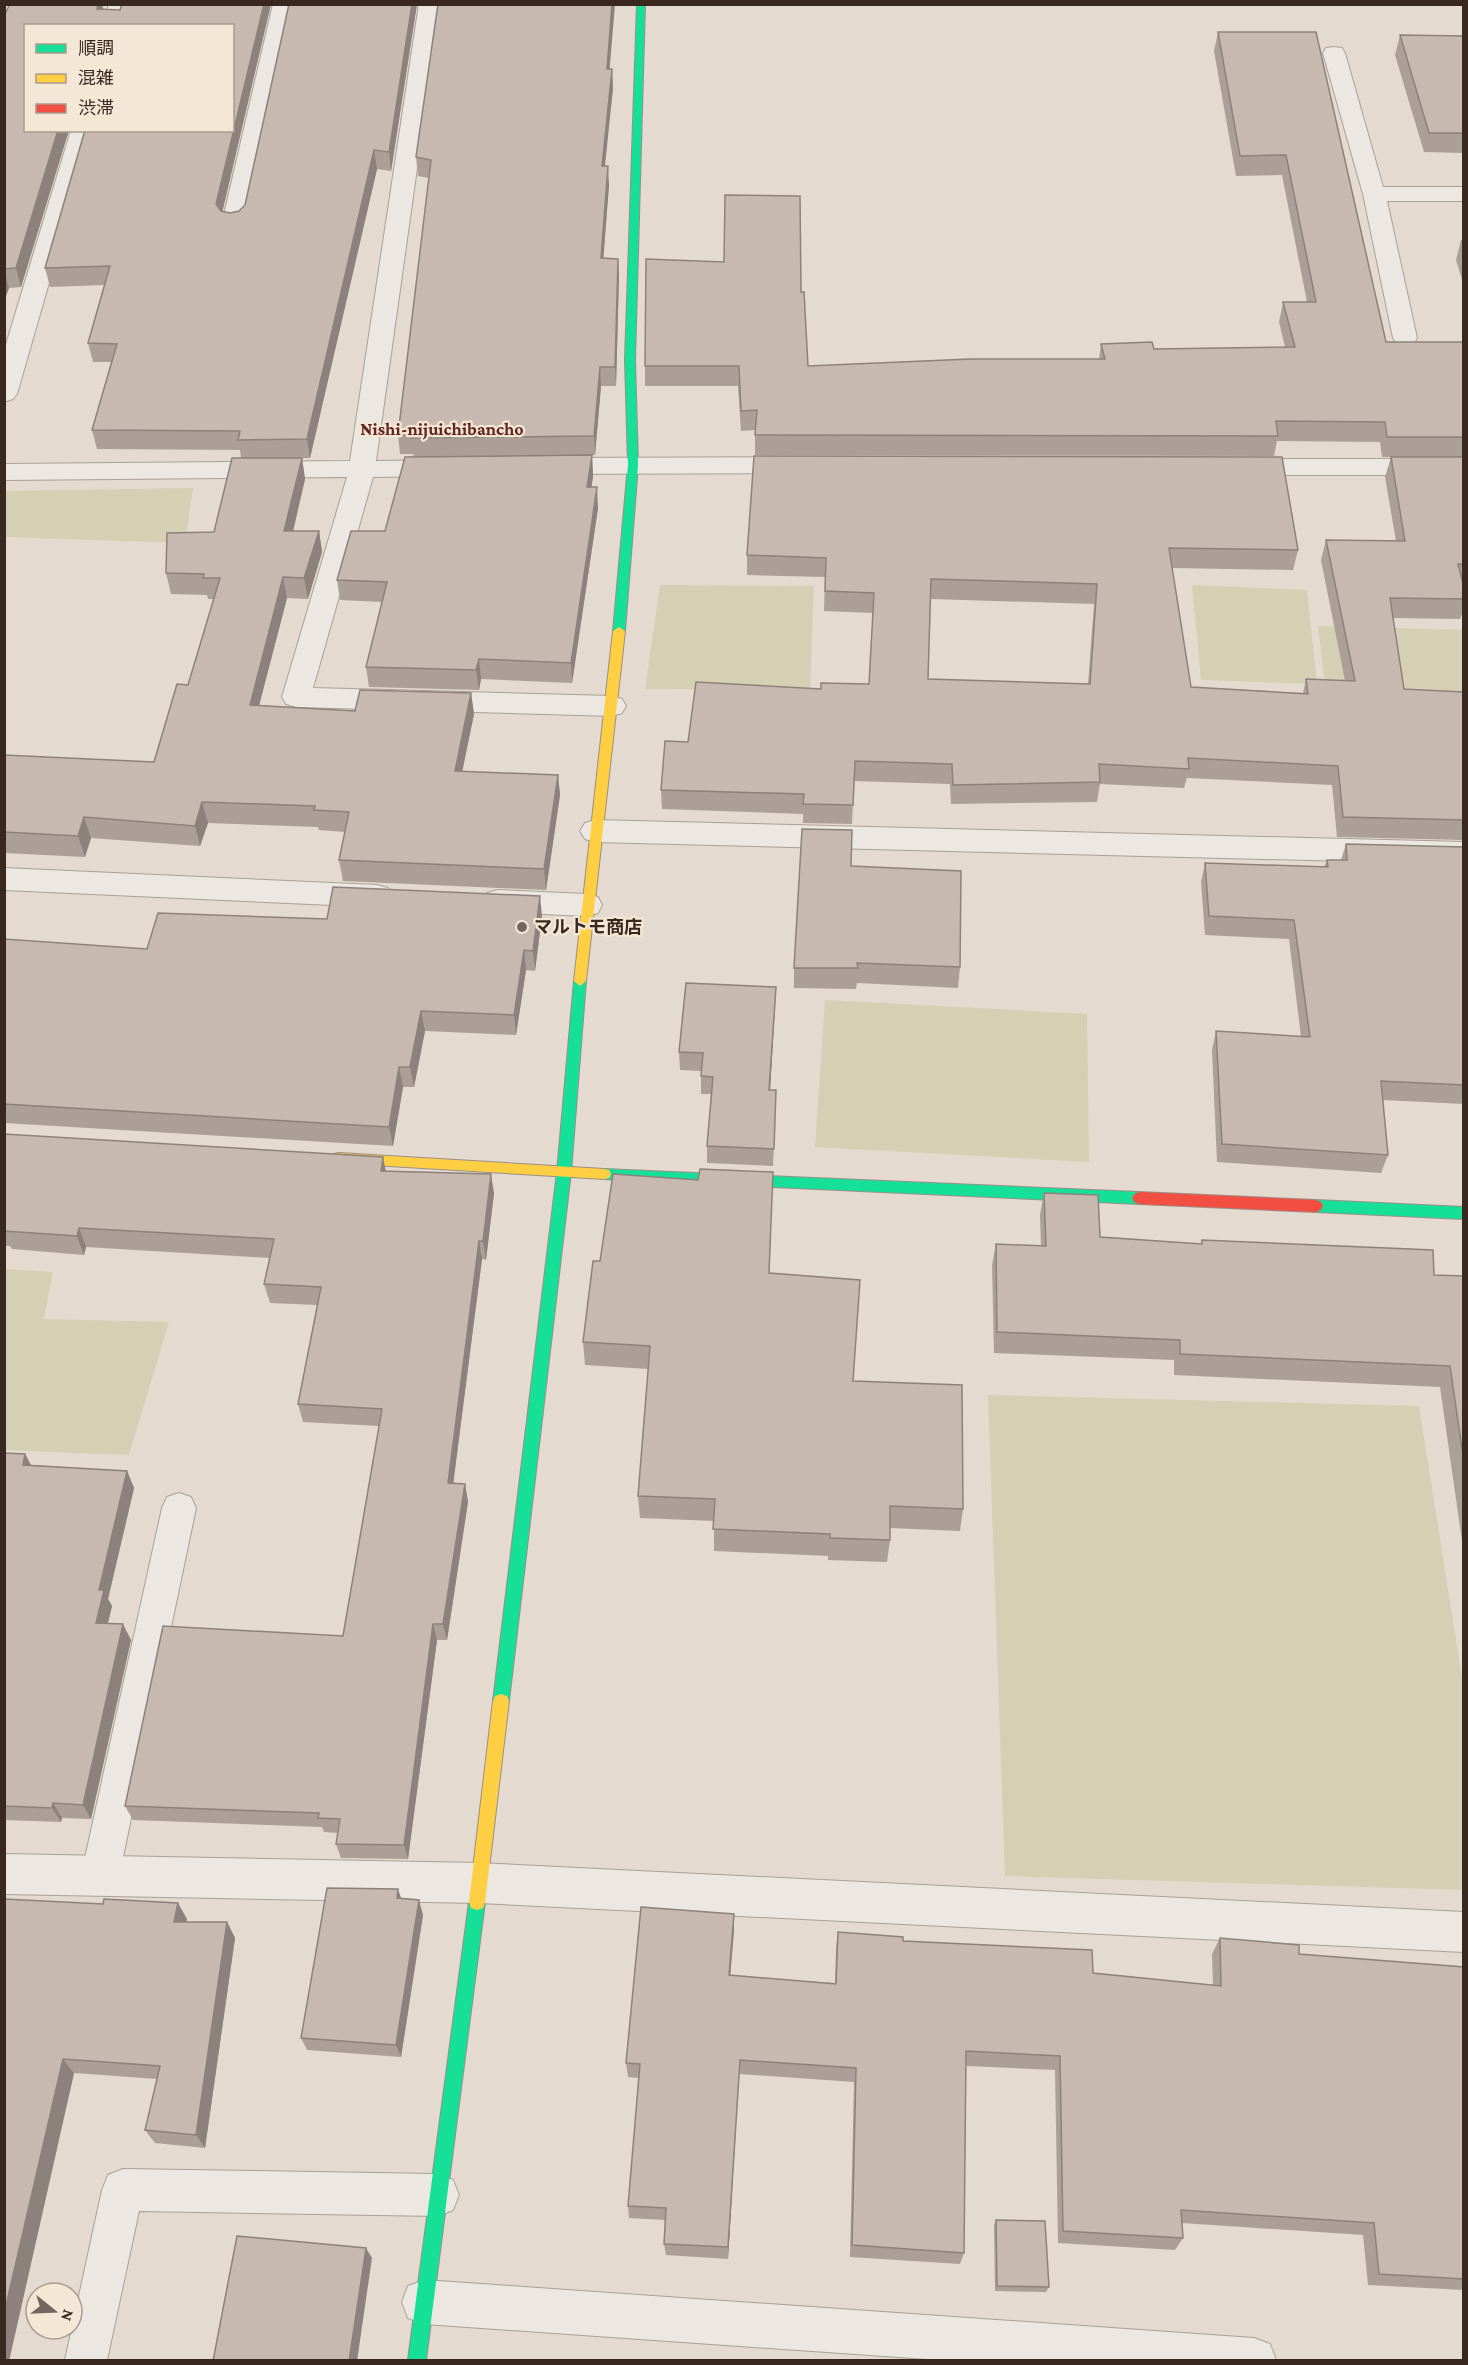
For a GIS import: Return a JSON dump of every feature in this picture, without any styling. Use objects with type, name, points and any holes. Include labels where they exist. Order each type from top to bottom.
[{"type":"street","points":[[114,24],[120,4]]},
{"type":"street","points":[[234,224],[284,4]]},
{"type":"street","points":[[430,4],[362,469],[296,697],[612,706]]},
{"type":"street","points":[[417,2361],[479,1883],[564,1172],[587,905],[612,706],[633,465],[630,360],[641,4]]},
{"type":"street","points":[[1334,53],[1374,194],[1405,338]]},
{"type":"street","points":[[4,394],[81,132]]},
{"type":"street","points":[[1374,194],[1464,194]]},
{"type":"street","points":[[527,466],[823,465]]},
{"type":"street","points":[[1214,466],[1464,467]]},
{"type":"street","points":[[4,472],[468,468]]},
{"type":"street","points":[[595,831],[1464,853]]},
{"type":"street","points":[[4,879],[408,897]]},
{"type":"street","points":[[468,900],[587,905]]},
{"type":"street","points":[[326,1158],[564,1172],[1464,1213]]},
{"type":"street","points":[[4,1875],[479,1883],[1464,1932]]},
{"type":"street","points":[[424,2302],[1254,2361]]},
{"type":"lane","points":[[99,1876],[179,1508]]},
{"type":"lane","points":[[86,2361],[123,2190],[438,2195]]},
{"type":"shaded area","points":[[193,488],[185,543],[5,537],[5,491]]},
{"type":"shaded area","points":[[660,585],[814,586],[810,690],[645,689]]},
{"type":"shaded area","points":[[1192,585],[1307,590],[1317,684],[1201,680]]},
{"type":"shaded area","points":[[1318,626],[1463,630],[1463,691],[1325,683]]},
{"type":"shaded area","points":[[825,1000],[1087,1014],[1089,1162],[815,1147]]},
{"type":"shaded area","points":[[5,1269],[53,1272],[44,1319],[169,1322],[129,1455],[5,1450]]},
{"type":"shaded area","points":[[988,1395],[1419,1406],[1463,1684],[1463,1890],[1005,1876]]},
{"type":"building","points":[[10,4],[98,4],[97,9],[120,10],[122,4],[264,4],[234,129],[234,24],[24,24],[24,132],[57,132],[16,268],[4,269],[4,16]]},
{"type":"building","points":[[289,4],[412,4],[389,152],[374,150],[307,439],[238,440],[240,431],[92,430],[117,344],[88,343],[110,266],[45,268],[84,132],[233,132],[216,204],[221,211],[230,213],[239,211],[245,205]]},
{"type":"building","points":[[438,4],[612,4],[607,69],[612,69],[602,166],[608,166],[601,258],[618,259],[615,367],[600,367],[594,436],[411,438],[412,435],[398,435],[431,160],[416,157]]},
{"type":"building","points":[[1218,32],[1316,32],[1386,342],[1464,342],[1464,437],[1387,437],[1385,422],[1276,421],[1278,436],[755,435],[757,410],[741,411],[739,366],[645,366],[646,259],[724,262],[725,195],[800,196],[801,292],[804,292],[808,366],[970,359],[1105,359],[1101,344],[1152,342],[1154,349],[1295,347],[1283,302],[1316,302],[1286,155],[1240,156]]},
{"type":"building","points":[[1400,35],[1464,36],[1464,133],[1429,133]]},
{"type":"building","points":[[592,455],[587,487],[597,487],[571,663],[479,659],[476,670],[366,667],[387,582],[337,580],[351,531],[385,531],[405,457]]},
{"type":"building","points":[[754,456],[1282,457],[1298,550],[1169,548],[1191,687],[1308,694],[1306,679],[1355,681],[1326,540],[1405,541],[1391,457],[1464,457],[1464,564],[1458,564],[1464,587],[1464,599],[1390,598],[1404,689],[1464,692],[1464,820],[1343,817],[1338,766],[1188,758],[1189,769],[1099,764],[1100,782],[953,785],[952,764],[855,761],[853,805],[803,804],[804,794],[661,790],[665,741],[688,742],[696,682],[821,689],[821,683],[869,684],[874,593],[825,591],[826,558],[747,555]],"holes":[[[931,579],[1097,584],[1090,684],[928,679]]]},
{"type":"building","points":[[232,458],[302,458],[284,531],[319,531],[304,578],[283,577],[250,705],[355,711],[360,690],[471,693],[455,771],[558,775],[544,869],[339,860],[349,812],[314,810],[315,806],[202,802],[195,826],[84,817],[78,836],[4,832],[4,755],[154,762],[177,684],[188,685],[220,578],[203,578],[204,574],[166,573],[167,533],[214,532]]},
{"type":"building","points":[[802,829],[852,830],[851,866],[961,871],[960,967],[857,963],[858,968],[794,968]]},
{"type":"building","points":[[1346,844],[1464,847],[1464,1085],[1381,1081],[1388,1155],[1222,1144],[1216,1031],[1310,1037],[1294,920],[1209,916],[1205,863],[1328,867],[1327,860],[1347,860]]},
{"type":"building","points":[[333,887],[540,896],[533,951],[524,950],[514,1015],[421,1011],[410,1067],[399,1067],[389,1127],[4,1104],[4,939],[147,949],[158,913],[327,919]]},
{"type":"building","points":[[686,983],[776,987],[769,1090],[776,1090],[774,1149],[707,1146],[713,1077],[701,1076],[703,1053],[679,1052]]},
{"type":"building","points":[[4,1134],[383,1157],[381,1171],[491,1174],[483,1241],[479,1241],[448,1483],[465,1484],[443,1624],[433,1624],[404,1845],[336,1844],[340,1819],[318,1818],[319,1813],[125,1806],[163,1626],[343,1636],[382,1409],[298,1404],[321,1287],[264,1284],[274,1239],[79,1228],[77,1236],[4,1231]]},
{"type":"building","points":[[700,1169],[773,1172],[769,1273],[860,1280],[853,1381],[962,1385],[963,1509],[890,1506],[890,1540],[830,1538],[830,1534],[713,1529],[715,1499],[638,1496],[650,1346],[583,1342],[593,1261],[600,1261],[613,1174],[698,1180]]},
{"type":"building","points":[[1044,1193],[1098,1195],[1100,1237],[1202,1244],[1202,1240],[1433,1250],[1434,1275],[1464,1276],[1464,1463],[1450,1366],[1180,1354],[1180,1340],[997,1332],[996,1244],[1046,1246]]},
{"type":"building","points":[[4,1453],[25,1454],[23,1465],[127,1471],[99,1590],[104,1590],[96,1623],[123,1624],[83,1805],[53,1803],[52,1808],[4,1806]]},
{"type":"building","points":[[327,1888],[398,1889],[397,1898],[419,1900],[396,2045],[301,2038]]},
{"type":"building","points":[[4,1899],[103,1904],[104,1899],[178,1903],[174,1922],[227,1922],[196,2135],[145,2130],[160,2066],[63,2059],[4,2314]]},
{"type":"building","points":[[641,1907],[734,1914],[729,1975],[836,1984],[838,1932],[903,1937],[903,1941],[1092,1950],[1093,1973],[1221,1986],[1220,1938],[1299,1945],[1299,1954],[1464,1967],[1464,2279],[1379,2274],[1374,2223],[1181,2210],[1183,2238],[1063,2231],[1060,2056],[966,2051],[964,2253],[852,2245],[856,2068],[740,2060],[728,2247],[664,2244],[666,2208],[628,2206],[640,2064],[626,2063]]},
{"type":"building","points":[[996,2220],[1045,2221],[1049,2287],[997,2286]]},
{"type":"building","points":[[237,2236],[366,2248],[349,2361],[213,2361]]},
{"type":"traffic: fast","points":[[619,631],[633,465],[630,360],[641,4]]},
{"type":"traffic: fast","points":[[501,1701],[564,1172],[580,981]]},
{"type":"traffic: fast","points":[[604,1174],[1139,1198]]},
{"type":"traffic: fast","points":[[1316,1206],[1464,1213]]},
{"type":"traffic: fast","points":[[417,2360],[477,1902]]},
{"type":"traffic: slow","points":[[580,981],[619,631]]},
{"type":"traffic: slow","points":[[339,1158],[604,1174]]},
{"type":"traffic: slow","points":[[477,1902],[501,1701]]},
{"type":"traffic: jam","points":[[1139,1198],[1316,1206]]},
{"type":"place","name":"マルトモ商店","points":[[522,927]]},
{"type":"district","name":"Nishi-nijuichibancho","points":[[442,429]]}]
